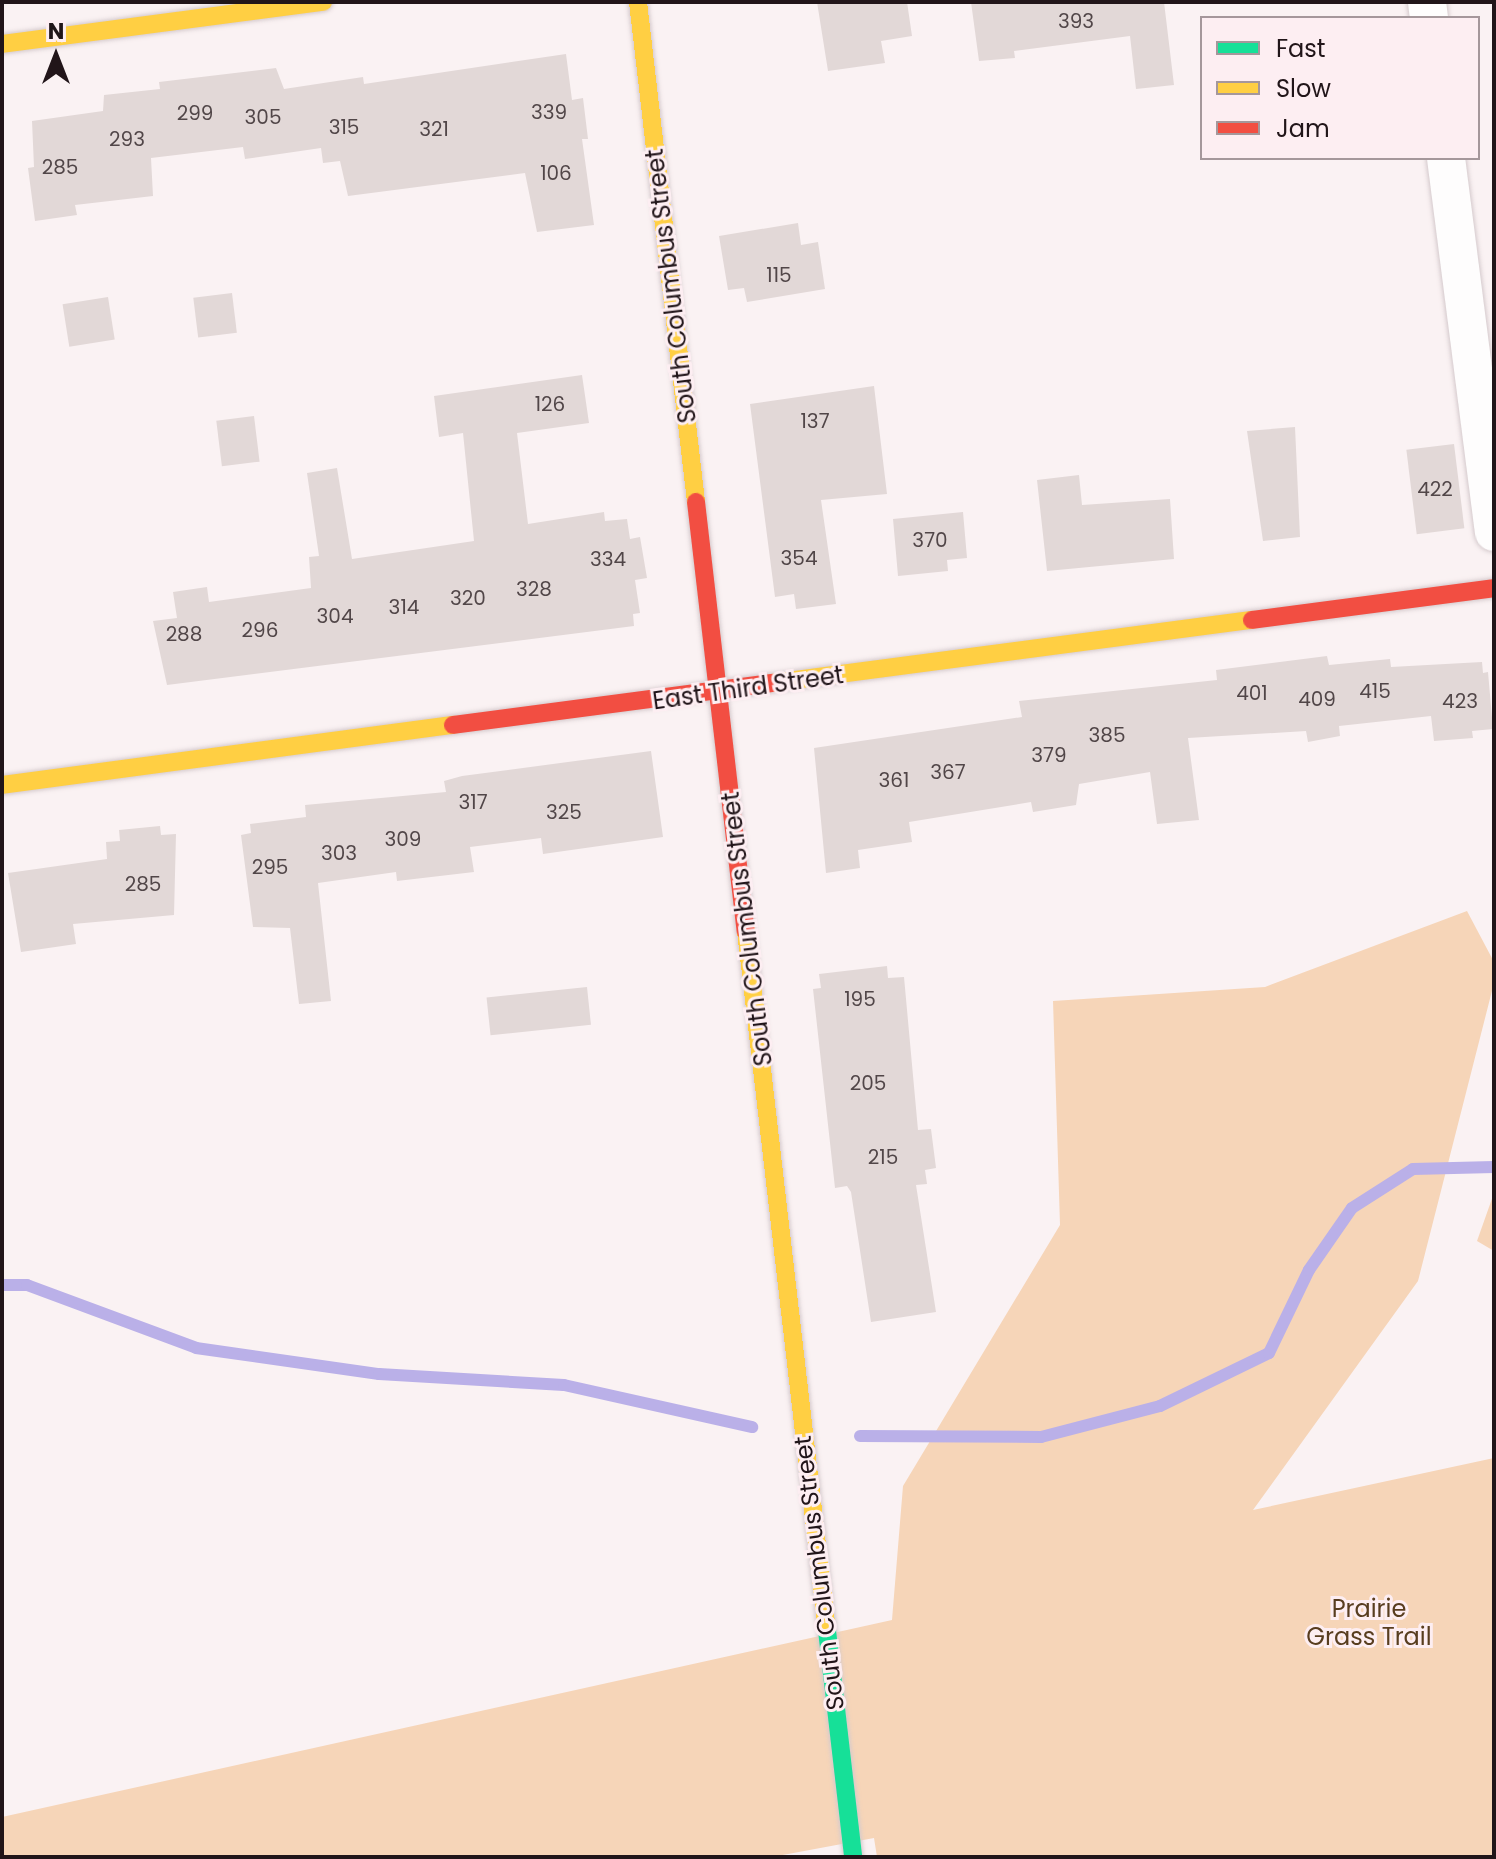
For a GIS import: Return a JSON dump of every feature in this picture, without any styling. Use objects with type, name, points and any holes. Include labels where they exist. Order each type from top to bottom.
[{"type":"street","points":[[2,44],[323,2]]},
{"type":"street","name":"South Columbus Street","points":[[638,2],[853,1857]]},
{"type":"street","points":[[1446,160],[1494,532]]},
{"type":"street","name":"East Third Street","points":[[2,785],[1494,588]]},
{"type":"green space","name":"Prairie Grass Trail","points":[[1467,911],[1494,962],[1494,983],[1418,1281],[1253,1510],[1494,1458],[1494,1857],[877,1857],[874,1838],[772,1857],[2,1857],[2,1817],[892,1620],[903,1486],[1060,1225],[1053,1001],[1265,987]]},
{"type":"green space","points":[[1494,1193],[1494,1251],[1477,1241]]},
{"type":"building","points":[[817,2],[907,2],[912,36],[881,41],[885,63],[828,71]]},
{"type":"building","points":[[971,2],[1164,2],[1174,85],[1136,89],[1130,36],[1014,51],[1015,58],[979,61]]},
{"type":"building","points":[[566,54],[572,100],[583,98],[588,139],[582,139],[594,225],[537,232],[525,173],[348,196],[340,161],[323,163],[321,148],[245,159],[243,147],[151,158],[153,196],[75,205],[77,215],[35,221],[28,168],[34,167],[32,121],[103,111],[104,95],[160,89],[159,82],[276,68],[284,89],[363,77],[364,84]]},
{"type":"building","points":[[798,223],[801,245],[818,242],[825,289],[747,302],[744,288],[728,290],[719,236]]},
{"type":"building","points":[[232,293],[237,333],[198,337],[193,298]]},
{"type":"building","points":[[108,297],[115,339],[69,347],[63,304]]},
{"type":"building","points":[[582,375],[589,423],[517,433],[528,524],[604,512],[605,521],[627,519],[630,539],[640,537],[647,578],[635,580],[640,613],[633,614],[634,626],[167,685],[153,621],[177,618],[173,592],[207,587],[209,602],[311,588],[309,557],[319,556],[307,473],[337,468],[352,559],[474,541],[463,433],[439,437],[434,396]]},
{"type":"building","points":[[874,386],[887,494],[821,500],[836,604],[796,609],[794,594],[775,597],[750,404]]},
{"type":"building","points":[[254,416],[260,462],[222,466],[216,421]]},
{"type":"building","points":[[1295,427],[1300,537],[1263,541],[1247,431]]},
{"type":"building","points":[[1454,444],[1464,528],[1417,534],[1406,450]]},
{"type":"building","points":[[1079,475],[1082,505],[1170,499],[1174,559],[1047,571],[1037,480]]},
{"type":"building","points":[[963,512],[967,558],[947,560],[948,571],[898,576],[893,519]]},
{"type":"building","points":[[1327,656],[1329,665],[1390,659],[1391,667],[1482,662],[1483,673],[1488,672],[1493,729],[1472,731],[1473,738],[1434,741],[1431,716],[1339,726],[1340,736],[1308,742],[1306,731],[1188,738],[1199,820],[1157,824],[1150,772],[1079,784],[1076,805],[1033,812],[1031,802],[909,822],[912,842],[858,850],[860,868],[826,873],[814,748],[1022,717],[1019,701],[1217,680],[1216,670]]},
{"type":"building","points":[[651,751],[663,837],[543,854],[541,838],[470,847],[474,872],[397,881],[396,872],[318,883],[331,1001],[299,1004],[290,928],[253,927],[241,835],[251,833],[250,824],[306,817],[305,805],[446,792],[444,781],[462,776]]},
{"type":"building","points":[[160,826],[161,835],[176,834],[174,915],[73,924],[76,944],[21,952],[8,873],[107,859],[106,842],[120,841],[119,830]]},
{"type":"building","points":[[887,966],[888,978],[904,977],[918,1130],[931,1129],[936,1168],[925,1170],[927,1184],[916,1185],[936,1312],[871,1322],[851,1192],[847,1186],[835,1188],[813,989],[821,988],[819,974]]},
{"type":"building","points":[[587,987],[591,1025],[491,1035],[487,998]]},
{"type":"waterway","points":[[860,1436],[1041,1437],[1160,1406],[1269,1353],[1309,1270],[1352,1208],[1413,1169],[1494,1167]]},
{"type":"waterway","points":[[2,1285],[27,1285],[196,1348],[379,1374],[564,1385],[752,1427]]},
{"type":"traffic: fast","points":[[826,1622],[853,1857]]},
{"type":"traffic: slow","points":[[2,44],[323,2]]},
{"type":"traffic: slow","points":[[638,2],[696,502]]},
{"type":"traffic: slow","points":[[772,683],[1252,620]]},
{"type":"traffic: slow","points":[[2,785],[453,725]]},
{"type":"traffic: slow","points":[[746,931],[826,1622]]},
{"type":"traffic: jam","points":[[696,502],[746,931]]},
{"type":"traffic: jam","points":[[1252,620],[1494,588]]},
{"type":"traffic: jam","points":[[453,725],[772,683]]}]
